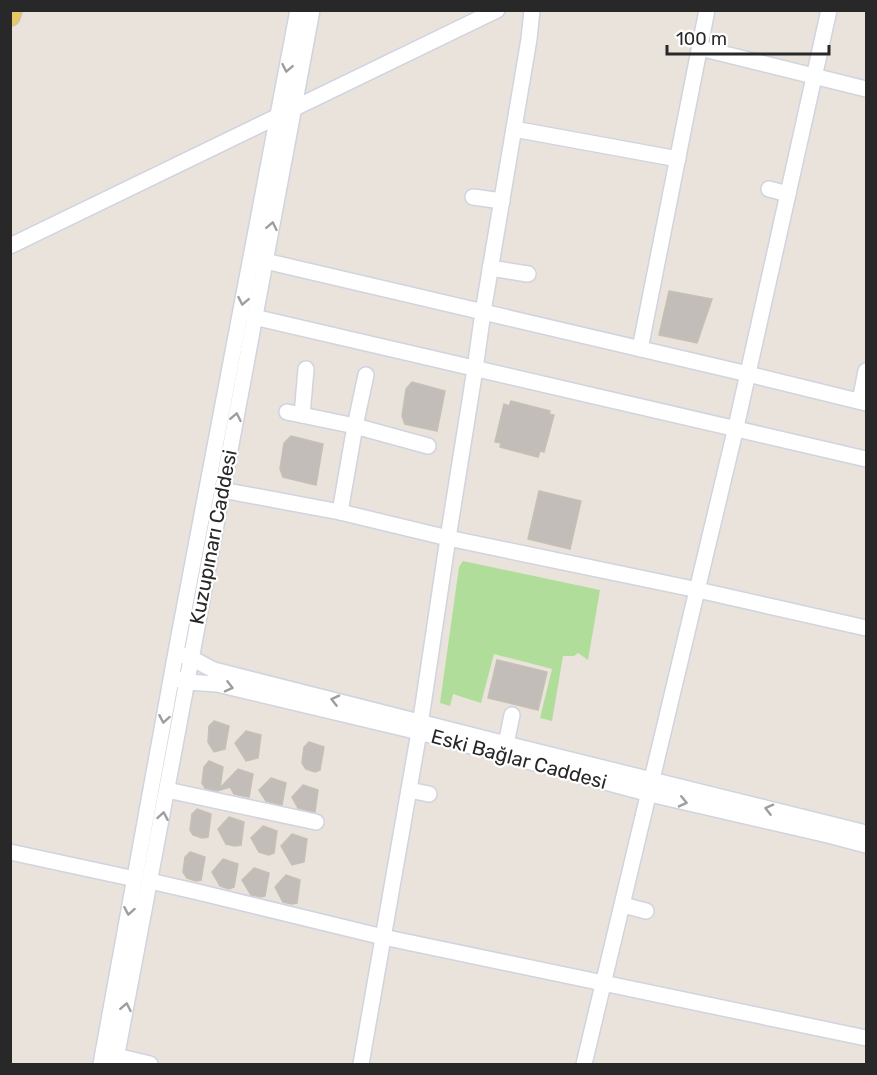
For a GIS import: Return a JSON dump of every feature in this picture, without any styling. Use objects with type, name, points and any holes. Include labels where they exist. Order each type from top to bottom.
[{"type":"main road","points":[[10,16],[12,10]]},
{"type":"street","name":"Kuzupınarı Caddesi","points":[[101,1065],[143,880],[167,790],[187,682],[183,656],[298,10]]},
{"type":"street","name":"Kuzupınarı Caddesi","points":[[116,1060],[171,678],[183,656],[222,490],[312,10]]},
{"type":"street","points":[[10,246],[496,10]]},
{"type":"street","points":[[361,1065],[420,727],[483,312],[532,10]]},
{"type":"street","points":[[640,349],[707,10]]},
{"type":"street","points":[[584,1065],[736,428],[829,10]]},
{"type":"street","points":[[700,48],[867,89]]},
{"type":"street","points":[[514,129],[678,159]]},
{"type":"street","points":[[769,189],[788,194]]},
{"type":"street","points":[[473,197],[502,201]]},
{"type":"street","points":[[265,261],[863,402],[867,371]]},
{"type":"street","points":[[490,268],[528,274]]},
{"type":"street","points":[[254,317],[867,459]]},
{"type":"street","points":[[306,369],[294,413],[355,426],[428,446]]},
{"type":"street","points":[[340,512],[366,375]]},
{"type":"street","points":[[222,490],[340,512],[448,538],[867,628]]},
{"type":"street","name":"Eski Bağlar Caddesi","points":[[183,656],[214,670],[867,846]]},
{"type":"street","name":"Eski Bağlar Caddesi","points":[[171,678],[187,682],[217,684],[506,744],[651,787],[867,833]]},
{"type":"street","points":[[506,744],[512,716]]},
{"type":"street","points":[[167,790],[316,822]]},
{"type":"street","points":[[409,790],[429,794]]},
{"type":"street","points":[[10,852],[198,892],[383,937],[867,1038]]},
{"type":"street","points":[[623,905],[646,911]]},
{"type":"street","points":[[116,1060],[150,1065]]},
{"type":"green space","points":[[463,561],[600,590],[588,660],[578,653],[574,656],[563,656],[552,721],[540,718],[552,669],[494,654],[481,703],[453,694],[450,706],[440,703],[459,567]]},
{"type":"building","points":[[669,291],[712,299],[697,343],[659,335]]},
{"type":"building","points":[[412,382],[445,391],[437,431],[405,424],[402,416],[406,389]]},
{"type":"building","points":[[511,401],[550,411],[549,414],[554,415],[544,452],[540,451],[538,457],[500,447],[501,443],[495,442],[504,404],[509,406]]},
{"type":"building","points":[[291,436],[323,444],[316,485],[283,477],[280,469],[284,443]]},
{"type":"building","points":[[539,491],[581,501],[570,549],[528,539]]},
{"type":"building","points":[[497,660],[547,672],[538,710],[488,698]]},
{"type":"building","points":[[214,721],[229,726],[225,749],[214,752],[208,742],[209,726]]},
{"type":"building","points":[[246,731],[261,735],[258,758],[246,761],[235,743]]},
{"type":"building","points":[[309,742],[324,747],[320,770],[315,772],[306,769],[302,763],[304,747]]},
{"type":"building","points":[[209,761],[223,767],[220,788],[238,769],[253,774],[249,797],[234,794],[230,787],[217,791],[205,788],[202,783],[204,767]]},
{"type":"building","points":[[271,778],[286,783],[282,805],[266,801],[259,790]]},
{"type":"building","points":[[303,785],[318,790],[315,812],[298,808],[292,797]]},
{"type":"building","points":[[197,809],[211,814],[208,837],[193,835],[190,830],[192,814]]},
{"type":"building","points":[[229,817],[244,822],[241,845],[226,844],[218,829]]},
{"type":"building","points":[[263,826],[277,831],[274,853],[269,855],[259,852],[251,838]]},
{"type":"building","points":[[292,834],[307,839],[304,862],[292,865],[281,846]]},
{"type":"building","points":[[190,852],[205,857],[201,880],[187,878],[183,872],[185,857]]},
{"type":"building","points":[[223,859],[238,864],[234,887],[229,889],[220,886],[212,872]]},
{"type":"building","points":[[254,868],[269,873],[265,896],[251,895],[242,880]]},
{"type":"building","points":[[286,875],[300,880],[297,903],[283,902],[275,887]]}]
